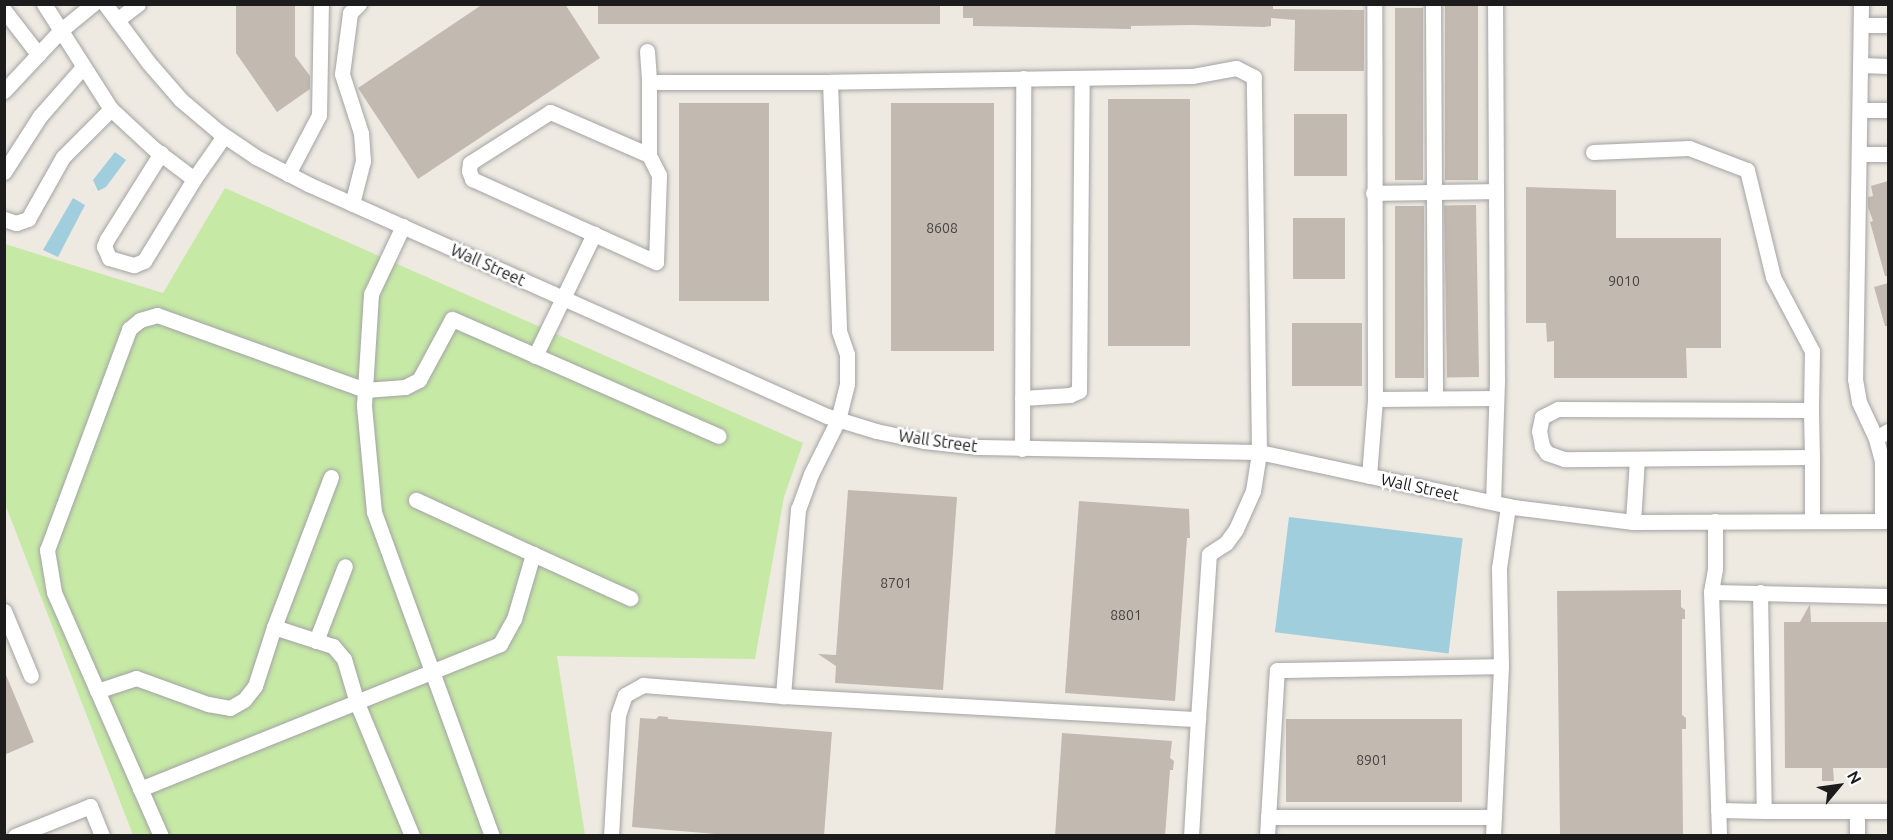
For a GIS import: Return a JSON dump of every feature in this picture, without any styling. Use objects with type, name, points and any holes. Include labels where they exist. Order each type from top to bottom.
[{"type":"street","points":[[44,4],[111,109],[194,179]]},
{"type":"street","points":[[4,92],[60,31],[93,4]]},
{"type":"street","name":"Wall Street","points":[[105,4],[148,62],[181,100],[224,136],[256,157],[352,204],[838,420],[924,441],[1022,449],[1259,452],[1501,504],[1633,522],[1885,521]]},
{"type":"street","points":[[117,20],[138,4]]},
{"type":"street","points":[[288,174],[319,115],[321,4]]},
{"type":"street","points":[[352,204],[363,161],[361,133],[342,74],[350,13],[359,4]]},
{"type":"street","points":[[1369,476],[1375,399],[1374,4]]},
{"type":"street","points":[[1433,4],[1435,398]]},
{"type":"street","points":[[1493,836],[1501,666],[1499,568],[1501,504],[1495,398],[1495,4]]},
{"type":"street","points":[[1861,4],[1861,154],[1855,379],[1859,402],[1882,435],[1885,521]]},
{"type":"street","points":[[4,10],[38,54]]},
{"type":"street","points":[[1861,25],[1888,25]]},
{"type":"street","points":[[647,51],[649,155],[658,175],[656,262],[472,179],[470,163],[550,112],[649,155]]},
{"type":"street","points":[[1861,65],[1888,66]]},
{"type":"street","points":[[4,172],[40,116],[83,67]]},
{"type":"street","points":[[649,82],[830,82],[1192,76],[1236,68],[1254,77],[1259,452],[1253,492],[1236,529],[1226,543],[1209,554],[1191,836]]},
{"type":"street","points":[[1022,449],[1023,78]]},
{"type":"street","points":[[1022,398],[1070,395],[1079,391],[1082,78]]},
{"type":"street","points":[[783,696],[798,509],[810,474],[838,420],[847,384],[847,354],[839,331],[830,82]]},
{"type":"street","points":[[4,219],[16,223],[28,219],[63,156],[111,109]]},
{"type":"street","points":[[1860,110],[1888,110]]},
{"type":"street","points":[[161,153],[107,239],[104,246],[109,258],[134,265],[144,261],[194,179],[224,136]]},
{"type":"street","points":[[1593,152],[1689,148],[1747,170],[1773,277],[1812,351],[1812,521]]},
{"type":"street","points":[[1861,154],[1888,154]]},
{"type":"street","points":[[1373,193],[1495,191]]},
{"type":"street","points":[[403,226],[371,294],[364,406],[374,512],[492,836]]},
{"type":"street","points":[[535,356],[594,234]]},
{"type":"street","points":[[161,836],[54,592],[47,550],[129,329],[140,320],[157,315],[365,390],[405,387],[419,380],[452,320],[718,436]]},
{"type":"street","points":[[1375,399],[1495,398]]},
{"type":"street","points":[[1811,410],[1558,409],[1542,417],[1540,439],[1547,453],[1554,457],[1636,459],[1812,457]]},
{"type":"street","points":[[1633,522],[1636,459]]},
{"type":"street","points":[[97,691],[136,678],[208,704],[230,708],[244,700],[255,686],[274,627],[331,477]]},
{"type":"street","points":[[416,500],[630,598]]},
{"type":"street","points":[[1715,521],[1715,569],[1711,592],[1719,836]]},
{"type":"street","points":[[141,789],[500,644],[514,619],[533,554]]},
{"type":"street","points":[[316,641],[345,566]]},
{"type":"street","points":[[1711,592],[1888,596]]},
{"type":"street","points":[[1760,592],[1764,811]]},
{"type":"street","points":[[4,611],[31,676]]},
{"type":"street","points":[[274,627],[333,646],[344,659],[357,703],[412,836]]},
{"type":"street","points":[[1267,836],[1277,670],[1501,666]]},
{"type":"street","points":[[611,836],[618,715],[626,695],[633,688],[652,684],[783,696],[1198,719]]},
{"type":"street","points":[[15,836],[51,829],[90,806],[102,836]]},
{"type":"street","points":[[1719,810],[1888,811]]},
{"type":"street","points":[[1857,811],[1857,836]]},
{"type":"street","points":[[1268,817],[1494,817]]},
{"type":"green space","points":[[225,188],[803,443],[784,497],[755,659],[557,656],[585,835],[133,835],[5,504],[5,244],[163,293]]},
{"type":"water","points":[[115,152],[126,160],[106,187],[98,191],[93,180]]},
{"type":"water","points":[[73,198],[85,205],[58,257],[43,250]]},
{"type":"water","points":[[1289,517],[1463,538],[1449,653],[1275,632]]},
{"type":"building","points":[[236,4],[295,4],[295,56],[310,76],[310,89],[277,112],[236,53]]},
{"type":"building","points":[[483,4],[565,4],[600,58],[418,179],[358,88]]},
{"type":"building","points":[[598,4],[940,4],[940,24],[598,24]]},
{"type":"building","points":[[963,4],[1273,4],[1273,9],[1364,10],[1364,71],[1294,71],[1295,20],[1271,18],[1271,26],[1264,27],[1193,25],[1131,26],[1131,29],[973,26],[973,18],[963,18]]},
{"type":"building","points":[[1445,4],[1478,4],[1478,180],[1445,180]]},
{"type":"building","points":[[1395,8],[1423,8],[1423,180],[1395,180]]},
{"type":"building","points":[[1108,99],[1190,99],[1190,346],[1108,346]]},
{"type":"building","points":[[679,103],[769,103],[769,301],[679,301]]},
{"type":"building","points":[[891,103],[994,103],[994,351],[891,351]]},
{"type":"building","points":[[1294,114],[1347,114],[1347,176],[1294,176]]},
{"type":"building","points":[[1888,181],[1888,276],[1885,276],[1870,222],[1873,221],[1868,207],[1868,197],[1873,196],[1871,186]]},
{"type":"building","points":[[1526,187],[1616,190],[1616,238],[1721,238],[1721,348],[1686,348],[1687,378],[1554,378],[1554,341],[1547,342],[1546,323],[1526,323]]},
{"type":"building","points":[[1476,205],[1479,377],[1447,378],[1444,206]]},
{"type":"building","points":[[1395,206],[1424,206],[1424,378],[1395,378]]},
{"type":"building","points":[[1293,218],[1345,218],[1345,279],[1293,279]]},
{"type":"building","points":[[1888,283],[1888,326],[1885,326],[1874,287]]},
{"type":"building","points":[[1292,323],[1362,323],[1362,386],[1292,386]]},
{"type":"building","points":[[848,490],[957,497],[943,690],[835,683],[836,666],[818,654],[836,655]]},
{"type":"building","points":[[1079,501],[1189,509],[1190,538],[1187,538],[1175,701],[1065,693]]},
{"type":"building","points":[[1681,590],[1681,607],[1685,610],[1685,619],[1682,619],[1682,715],[1686,718],[1686,729],[1682,729],[1683,836],[1560,836],[1557,591]]},
{"type":"building","points":[[1810,604],[1811,622],[1888,622],[1888,768],[1833,768],[1834,781],[1822,781],[1822,768],[1785,768],[1784,622],[1800,622]]},
{"type":"building","points":[[4,670],[34,742],[4,755]]},
{"type":"building","points":[[659,716],[668,717],[668,719],[832,732],[824,836],[740,836],[632,827],[640,718],[656,719]]},
{"type":"building","points":[[1286,719],[1462,719],[1462,802],[1286,802]]},
{"type":"building","points":[[1062,733],[1172,741],[1170,758],[1174,761],[1173,770],[1170,770],[1165,836],[1055,836]]}]
